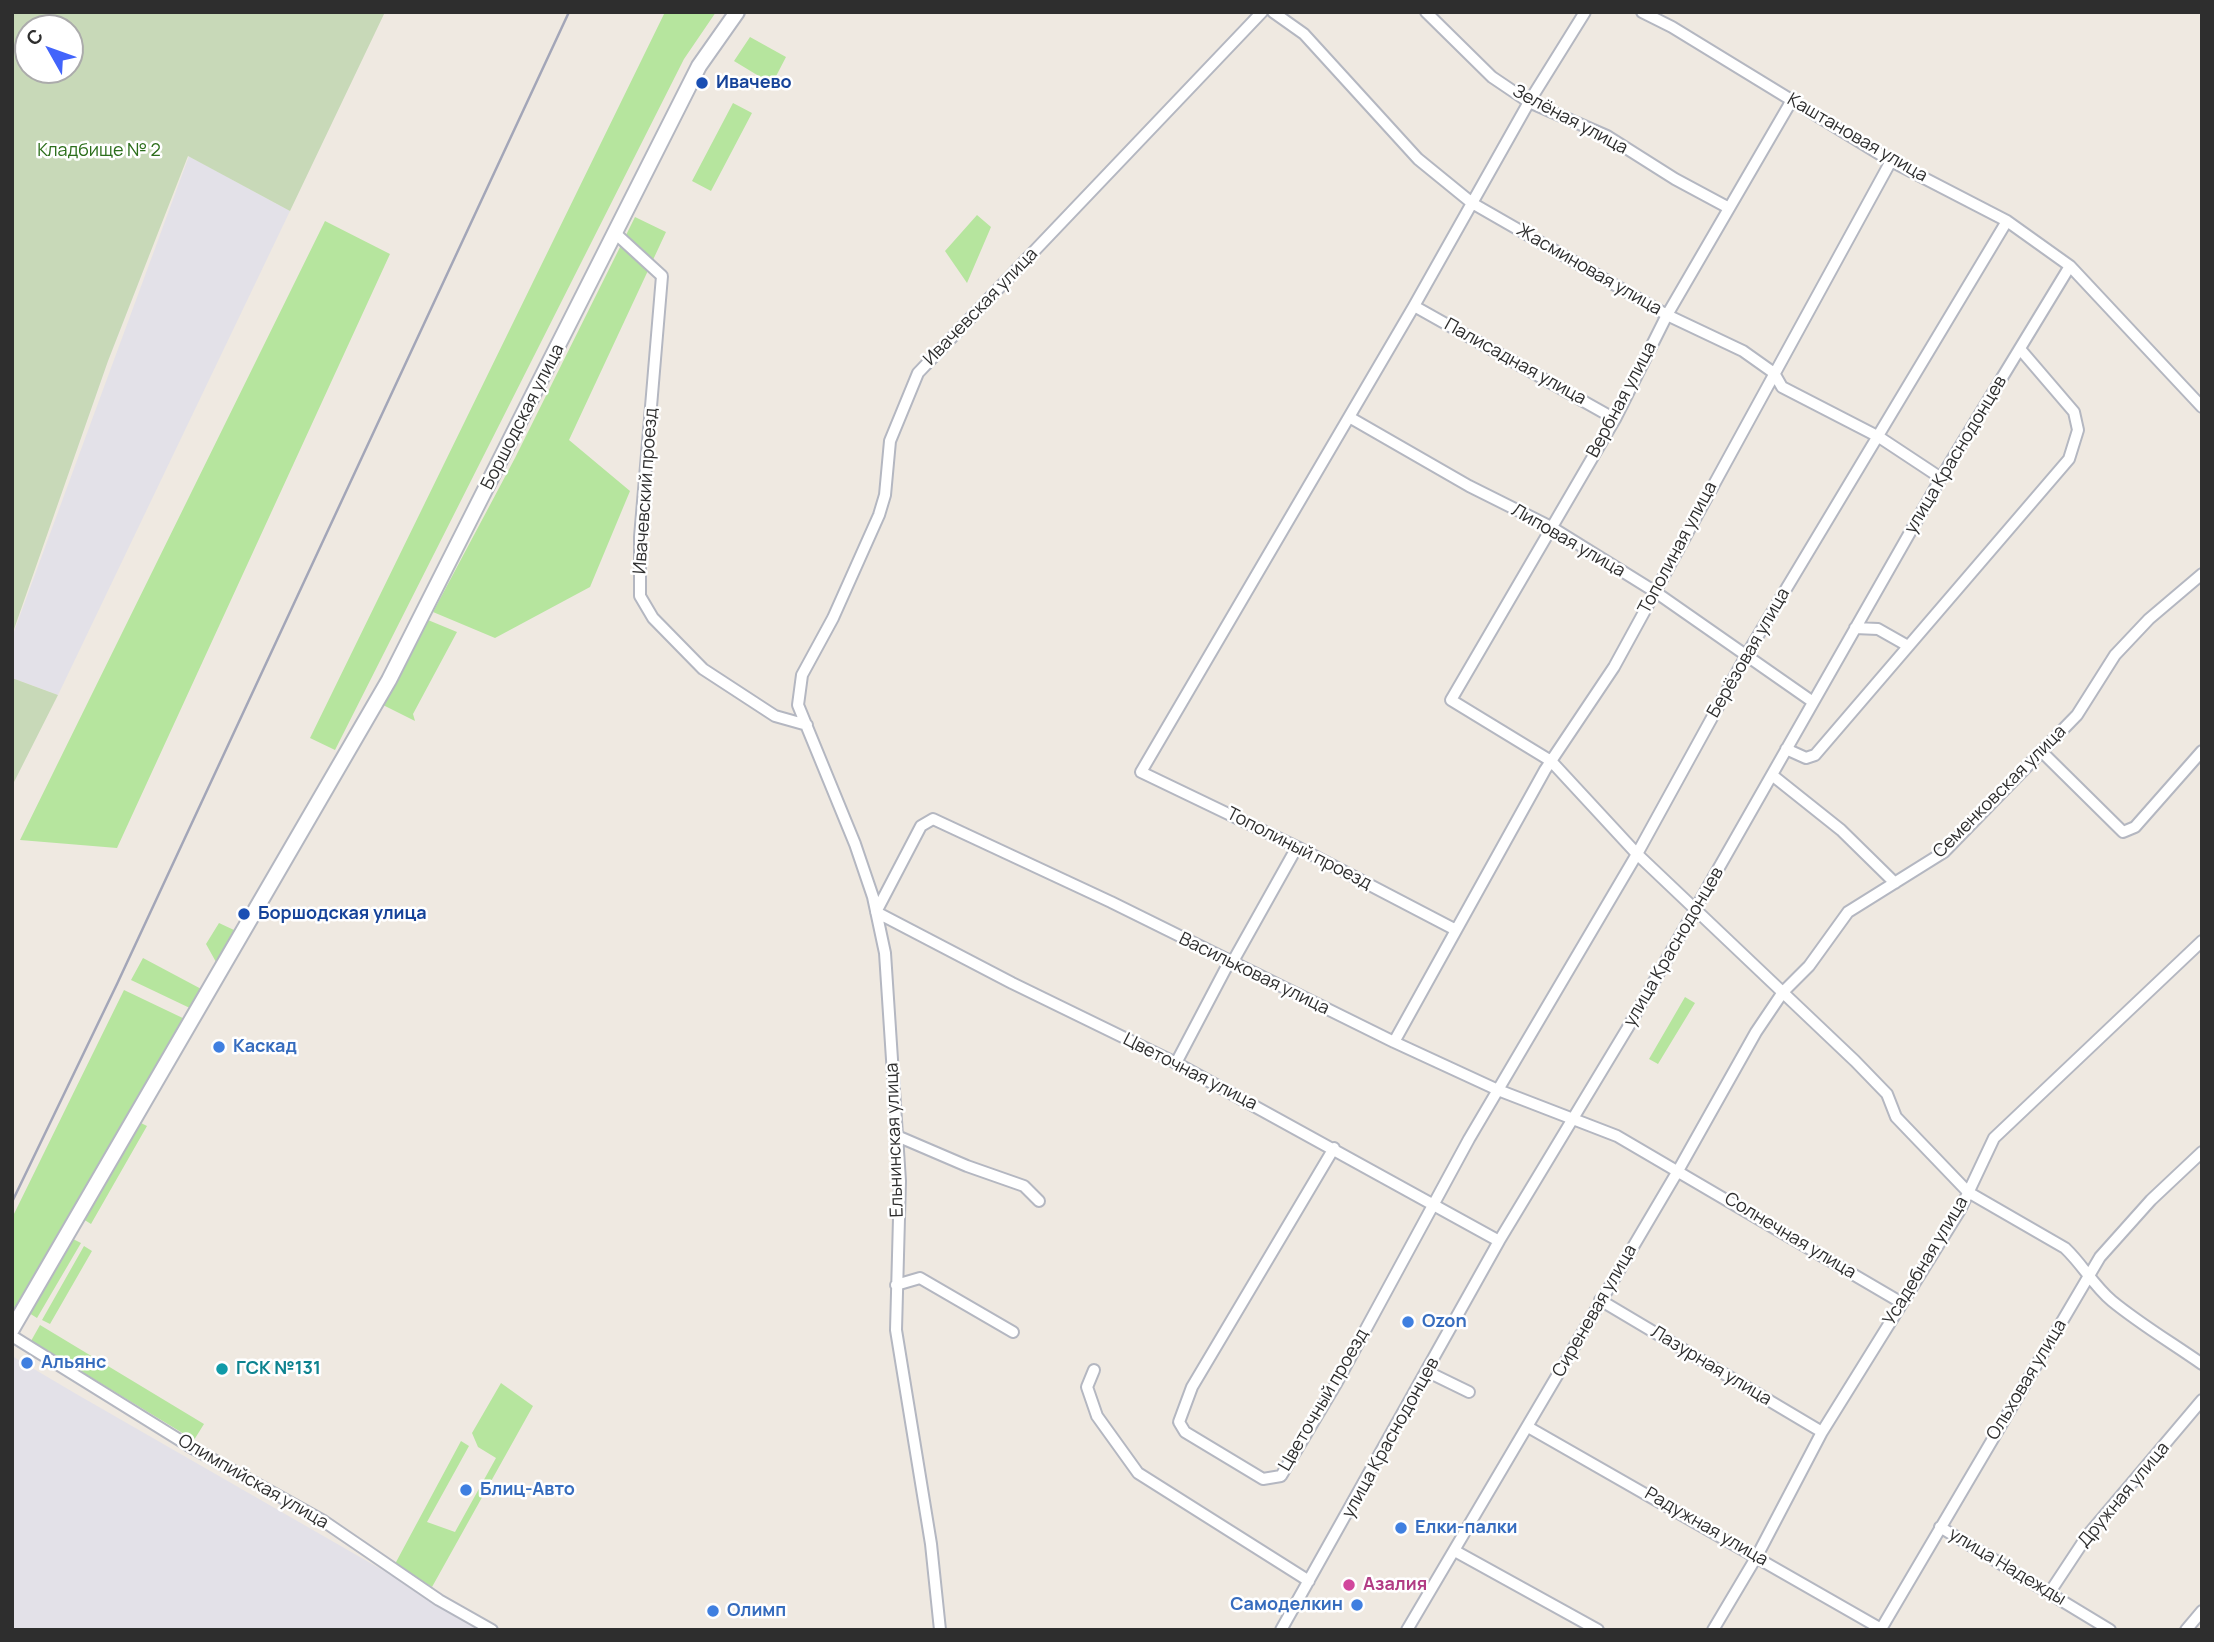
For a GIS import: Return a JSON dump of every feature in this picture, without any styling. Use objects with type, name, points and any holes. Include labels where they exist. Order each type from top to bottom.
[{"type":"street","name":"Боршодская улица","points":[[12,1329],[389,680],[699,66],[737,12]]},
{"type":"street","name":"Ивачевская улица","points":[[799,705],[802,674],[833,618],[879,515],[886,495],[890,441],[918,373],[1262,12]]},
{"type":"street","name":"Жасминовая улица","points":[[1273,12],[1304,34],[1418,159],[1472,203],[1667,315],[1743,351],[1774,373],[1782,387],[1879,437],[1941,478]]},
{"type":"street","name":"Зелёная улица","points":[[1426,12],[1492,77],[1529,102],[1607,136],[1675,179],[1729,208]]},
{"type":"street","points":[[1349,417],[1529,102],[1585,12]]},
{"type":"street","name":"Каштановая улица","points":[[1643,12],[1891,161],[2007,221],[2070,266],[2202,407]]},
{"type":"street","name":"Вербная улица","points":[[1551,761],[1451,700],[1615,419],[1667,315],[1792,100]]},
{"type":"street","name":"Тополиная улица","points":[[1394,1042],[1551,761],[1614,667],[1891,161]]},
{"type":"street","name":"Берёзовая улица","points":[[1498,1090],[1637,854],[1747,654],[2007,221]]},
{"type":"street","name":"Ивачевский проезд","points":[[615,233],[662,276],[640,537],[639,596],[653,618],[703,669],[775,716],[807,725]]},
{"type":"street","name":"улица Краснодонцев","points":[[1287,1628],[1309,1581],[1499,1241],[1553,1156],[1695,911],[1941,478],[2070,266]]},
{"type":"street","name":"Палисадная улица","points":[[1414,306],[1615,419]]},
{"type":"street","points":[[1786,750],[1806,758],[1815,755],[2069,459],[2078,430],[2074,412],[2020,349]]},
{"type":"street","name":"Липовая улица","points":[[1349,417],[1469,486],[1551,527],[1654,591],[1813,702]]},
{"type":"street","name":"Тополиный проезд","points":[[1349,417],[1141,772],[1297,847],[1455,930]]},
{"type":"street","name":"Семенковская улица","points":[[1783,992],[1809,966],[1848,912],[1944,852],[2077,715],[2115,655],[2149,619],[2202,574]]},
{"type":"street","points":[[1855,628],[1878,629],[1908,646]]},
{"type":"street","name":"Ельнинская улица","points":[[799,705],[855,844],[876,912],[885,953],[900,1189],[896,1330],[931,1544],[940,1630]]},
{"type":"street","points":[[2041,751],[2123,832],[2135,827],[2202,751]]},
{"type":"street","points":[[1551,761],[1637,854],[1887,1094],[1896,1117],[1968,1192],[2065,1248],[2078,1260],[2087,1277],[2112,1301],[2202,1364]]},
{"type":"street","points":[[1772,775],[1841,830],[1895,883]]},
{"type":"street","name":"Васильковая улица","points":[[876,912],[920,826],[933,819],[1111,902],[1394,1042],[1498,1090],[1574,1117],[1617,1136],[1679,1170]]},
{"type":"street","points":[[1177,1063],[1226,968],[1232,963],[1297,847]]},
{"type":"street","name":"Цветочная улица","points":[[876,912],[1012,983],[1177,1063],[1499,1241]]},
{"type":"street","name":"Усадебная улица","points":[[1713,1630],[1822,1432],[1960,1210],[1994,1138],[2202,941]]},
{"type":"street","name":"Сиреневая улица","points":[[1407,1630],[1679,1170],[1756,1032],[1783,992]]},
{"type":"street","name":"Цветочный проезд","points":[[1334,1148],[1192,1387],[1179,1422],[1185,1432],[1263,1479],[1281,1476],[1336,1384],[1498,1090]]},
{"type":"street","points":[[897,1136],[967,1166],[1024,1186],[1039,1201]]},
{"type":"street","name":"Ольховая улица","points":[[1882,1629],[2100,1257],[2151,1200],[2202,1152]]},
{"type":"street","name":"Солнечная улица","points":[[1679,1170],[1902,1303]]},
{"type":"street","points":[[896,1286],[919,1278],[1013,1332]]},
{"type":"street","name":"Лазурная улица","points":[[1600,1300],[1822,1432]]},
{"type":"street","name":"Олимпийская улица","points":[[12,1336],[194,1449],[323,1520],[439,1600],[492,1630]]},
{"type":"street","points":[[1094,1370],[1087,1387],[1097,1416],[1138,1474],[1309,1581]]},
{"type":"street","points":[[1428,1372],[1469,1392]]},
{"type":"street","name":"Дружная улица","points":[[2050,1592],[2087,1536],[2202,1401]]},
{"type":"street","name":"Радужная улица","points":[[1528,1427],[1882,1629]]},
{"type":"street","name":"улица Надежды","points":[[1940,1527],[2110,1630]]},
{"type":"street","points":[[1455,1550],[1598,1630]]},
{"type":"street","points":[[2186,1630],[2202,1611]]},
{"type":"shaded area","points":[[189,156],[290,211],[58,695],[12,678],[12,637]]},
{"type":"shaded area","points":[[12,1356],[78,1395],[487,1630],[12,1630]]},
{"type":"green space","name":"Кладбище № 2","points":[[12,12],[385,12],[290,211],[188,156],[108,361],[12,635]]},
{"type":"green space","points":[[665,12],[716,12],[684,59],[335,750],[310,738]]},
{"type":"green space","points":[[750,37],[786,57],[772,84],[734,61]]},
{"type":"green space","points":[[733,103],[752,113],[711,191],[692,181]]},
{"type":"green space","points":[[977,215],[991,227],[967,283],[945,251]]},
{"type":"green space","points":[[635,217],[666,232],[569,440],[630,491],[590,587],[495,638],[433,612],[515,458]]},
{"type":"green space","points":[[325,221],[390,254],[117,848],[20,840]]},
{"type":"green space","points":[[428,620],[457,632],[413,714],[415,721],[383,705]]},
{"type":"green space","points":[[12,678],[58,695],[12,786]]},
{"type":"green space","points":[[219,923],[234,930],[216,962],[206,944]]},
{"type":"green space","points":[[143,958],[205,991],[194,1010],[131,980]]},
{"type":"green space","points":[[124,990],[189,1021],[12,1323],[12,1218]]},
{"type":"green space","points":[[1685,997],[1695,1003],[1658,1064],[1649,1059]]},
{"type":"green space","points":[[139,1122],[147,1126],[91,1224],[83,1219]]},
{"type":"green space","points":[[73,1239],[81,1243],[37,1318],[29,1313]]},
{"type":"green space","points":[[84,1246],[92,1251],[50,1324],[42,1320]]},
{"type":"green space","points":[[40,1325],[204,1424],[194,1440],[31,1341]]},
{"type":"green space","points":[[501,1383],[533,1406],[432,1587],[395,1564],[461,1441],[469,1446],[427,1522],[455,1532],[496,1458],[478,1447],[472,1433]]},
{"type":"railway","points":[[12,1202],[117,984],[569,12]]},
{"type":"place","name":"Ивачево","points":[[702,83]]},
{"type":"place","name":"Боршодская улица","points":[[244,914]]},
{"type":"place","name":"Каскад","points":[[219,1047]]},
{"type":"place","name":"Ozon","points":[[1408,1322]]},
{"type":"place","name":"Альянс","points":[[27,1363]]},
{"type":"place","name":"ГСК №131","points":[[222,1369]]},
{"type":"place","name":"Блиц-Авто","points":[[466,1490]]},
{"type":"place","name":"Елки-палки","points":[[1401,1528]]},
{"type":"place","name":"Азалия","points":[[1349,1585]]},
{"type":"place","name":"Самоделкин","points":[[1357,1605]]},
{"type":"place","name":"Олимп","points":[[713,1611]]}]
